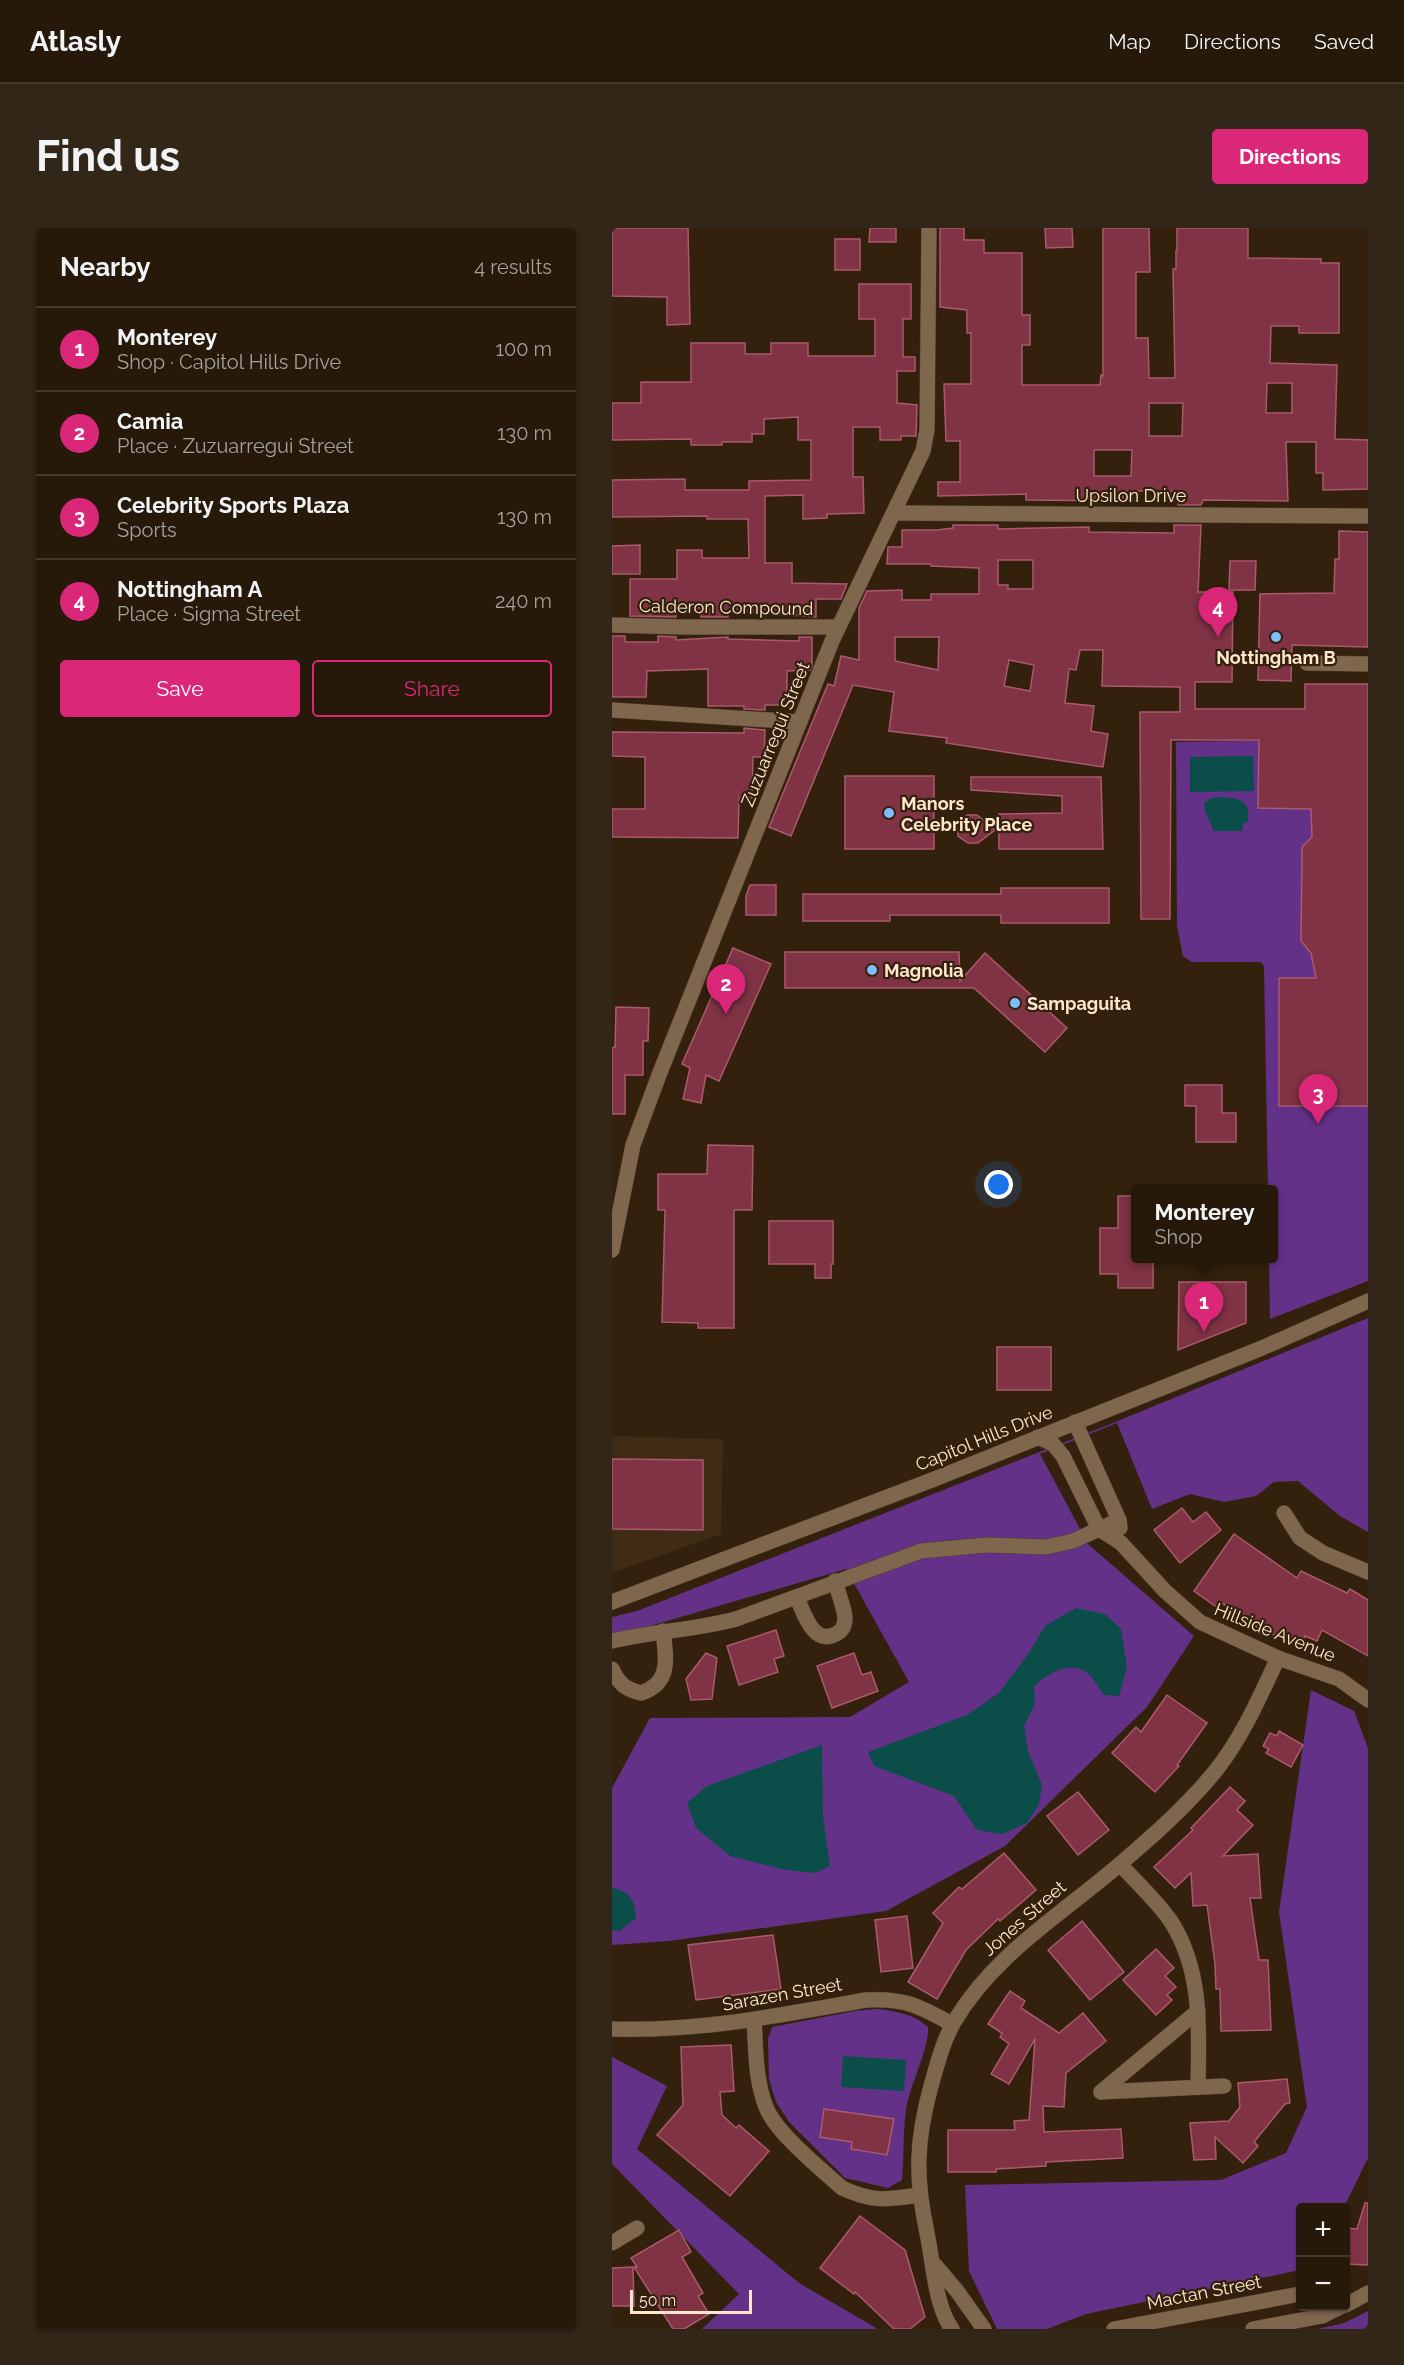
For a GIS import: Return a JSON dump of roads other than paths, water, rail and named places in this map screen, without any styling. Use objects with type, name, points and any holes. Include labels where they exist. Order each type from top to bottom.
[{"type":"street","name":"Zuzuarregui Street","points":[[612,1250],[633,1145],[838,627],[923,451],[927,430],[929,228]]},
{"type":"street","name":"Upsilon Drive","points":[[894,513],[1368,516]]},
{"type":"street","name":"Calderon Compound","points":[[612,625],[838,627]]},
{"type":"street","points":[[1307,663],[1368,664]]},
{"type":"street","points":[[612,710],[800,722]]},
{"type":"street","name":"Capitol Hills Drive","points":[[612,1602],[900,1493],[1262,1348],[1368,1301]]},
{"type":"street","points":[[1075,1422],[1119,1520],[1121,1543]]},
{"type":"street","points":[[1038,1437],[1053,1444],[1063,1456],[1099,1529]]},
{"type":"street","points":[[1284,1513],[1300,1538],[1323,1553],[1368,1572]]},
{"type":"street","points":[[612,1641],[711,1625],[797,1598],[835,1581],[921,1551],[986,1545],[1046,1547],[1073,1541],[1119,1520]]},
{"type":"street","name":"Hillside Avenue","points":[[1099,1529],[1121,1543],[1165,1590],[1200,1622],[1278,1658],[1339,1679],[1368,1700]]},
{"type":"street","points":[[797,1598],[812,1630],[820,1636],[838,1633],[843,1628],[845,1619],[835,1581]]},
{"type":"street","points":[[612,1669],[621,1685],[629,1690],[641,1693],[656,1686],[662,1679],[664,1669],[663,1631]]},
{"type":"street","name":"Jones Street","points":[[952,2329],[939,2297],[919,2195],[919,2151],[925,2110],[938,2060],[952,2024],[968,2000],[1003,1959],[1120,1864],[1175,1814],[1218,1768],[1250,1717],[1278,1658]]},
{"type":"street","points":[[1120,1864],[1169,1919],[1184,1946],[1196,1984],[1198,2087]]},
{"type":"street","name":"Sarazen Street","points":[[612,2029],[688,2029],[883,1999],[907,2001],[952,2024]]},
{"type":"street","points":[[1198,2011],[1101,2092],[1224,2086]]},
{"type":"street","points":[[754,2020],[760,2090],[766,2109],[786,2136],[842,2188],[853,2193],[874,2199],[919,2195]]},
{"type":"street","points":[[612,2243],[637,2228]]},
{"type":"street","name":"Jones Street","points":[[933,2263],[957,2291],[984,2329]]},
{"type":"street","points":[[1350,2291],[1368,2292]]},
{"type":"street","points":[[1350,2302],[1368,2292]]},
{"type":"street","name":"Mactan Street","points":[[1114,2329],[1296,2295]]},
{"type":"street","points":[[1253,2329],[1322,2316],[1333,2311]]},
{"type":"water","points":[[1253,756],[1254,791],[1190,792],[1190,757]]},
{"type":"water","points":[[1211,798],[1239,800],[1245,804],[1248,821],[1243,824],[1243,831],[1213,831],[1204,803]]},
{"type":"water","points":[[1076,1608],[1105,1614],[1121,1629],[1127,1667],[1119,1696],[1104,1695],[1089,1674],[1072,1668],[1058,1670],[1034,1687],[1035,1704],[1024,1726],[1028,1751],[1042,1785],[1039,1804],[1027,1823],[1002,1834],[977,1830],[954,1796],[874,1766],[868,1752],[967,1715],[999,1693],[1028,1654],[1045,1626]]},
{"type":"water","points":[[822,1745],[823,1816],[830,1866],[815,1873],[786,1870],[730,1856],[696,1828],[687,1803],[707,1786]]},
{"type":"water","points":[[612,1888],[627,1894],[633,1902],[635,1912],[636,1918],[620,1931],[612,1930]]},
{"type":"water","points":[[843,2056],[906,2060],[904,2091],[841,2087]]},
{"type":"place","name":"Nottingham A","points":[[1218,637]]},
{"type":"place","name":"Nottingham B","points":[[1276,637]]},
{"type":"place","name":"Manors Celebrity Place","points":[[889,813]]},
{"type":"place","name":"Magnolia","points":[[872,970]]},
{"type":"place","name":"Sampaguita","points":[[1015,1003]]},
{"type":"place","name":"Camia","points":[[726,1014]]},
{"type":"place","name":"Celebrity Sports Plaza","points":[[1318,1124]]},
{"type":"place","name":"Monterey","points":[[1204,1332]]}]
